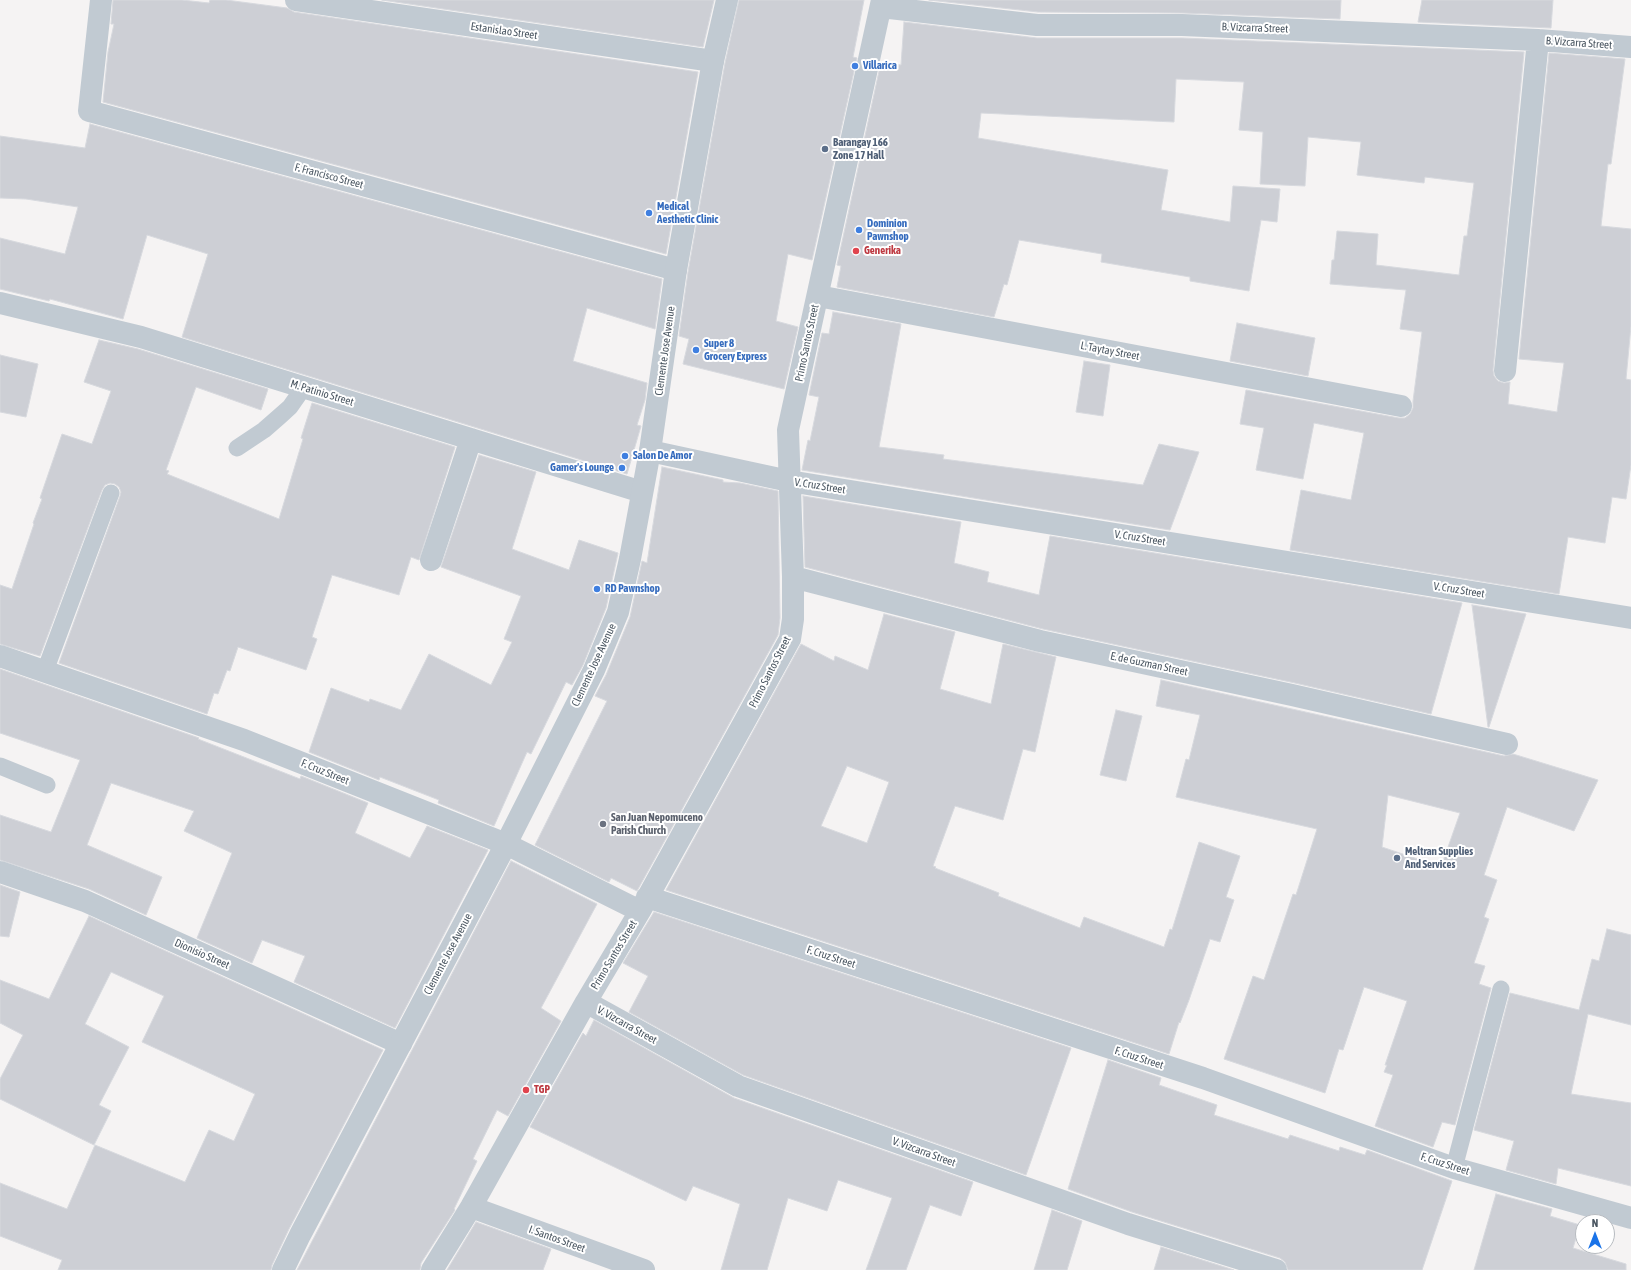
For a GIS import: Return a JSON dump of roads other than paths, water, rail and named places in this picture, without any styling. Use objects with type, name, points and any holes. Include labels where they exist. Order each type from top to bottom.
[{"type":"street","name":"F. Francisco Street","points":[[101,0],[89,111],[676,270]]},
{"type":"street","name":"Estanislao Street","points":[[296,0],[713,62]]},
{"type":"street","name":"Clemente Jose Avenue","points":[[283,1270],[506,844],[594,670],[618,612],[630,559],[650,451],[676,270],[713,62],[726,0]]},
{"type":"street","name":"B. Vizcarra Street","points":[[881,3],[1038,25],[1182,25],[1538,40],[1631,47]]},
{"type":"street","name":"Primo Santos Street","points":[[432,1270],[471,1207],[586,1002],[644,904],[790,639],[793,619],[793,576],[788,430],[881,3]]},
{"type":"street","points":[[1505,371],[1538,40]]},
{"type":"street","name":"L. Taytay Street","points":[[818,296],[1401,406]]},
{"type":"street","name":"M. Patinio Street","points":[[0,304],[141,336],[642,492]]},
{"type":"street","points":[[431,560],[471,439]]},
{"type":"street","name":"V. Cruz Street","points":[[650,451],[789,481],[1631,618]]},
{"type":"street","name":"E. de Guzman Street","points":[[793,576],[1040,641],[1292,695],[1506,744]]},
{"type":"street","name":"F. Cruz Street","points":[[0,656],[244,740],[506,844],[644,904],[1203,1078],[1454,1168],[1631,1218]]},
{"type":"street","name":"Dionisio Street","points":[[0,872],[86,901],[401,1044]]},
{"type":"street","name":"V. Vizcarra Street","points":[[586,1002],[738,1086],[1128,1224],[1276,1270]]},
{"type":"street","name":"I. Santos Street","points":[[471,1207],[644,1270]]},
{"type":"lane","points":[[237,448],[264,430],[290,408],[304,387]]},
{"type":"lane","points":[[45,671],[111,493]]},
{"type":"lane","points":[[0,766],[47,785]]},
{"type":"lane","points":[[1454,1168],[1501,989]]},
{"type":"place","name":"Villarica","points":[[855,66]]},
{"type":"place","name":"Barangay 166 Zone 17 Hall","points":[[825,149]]},
{"type":"place","name":"Medical Aesthetic Clinic","points":[[649,213]]},
{"type":"place","name":"Dominion Pawnshop","points":[[859,230]]},
{"type":"place","name":"Generika","points":[[856,251]]},
{"type":"place","name":"Super 8 Grocery Express","points":[[696,350]]},
{"type":"place","name":"Salon De Amor","points":[[625,456]]},
{"type":"place","name":"Gamer's Lounge","points":[[622,468]]},
{"type":"place","name":"RD Pawnshop","points":[[597,589]]},
{"type":"place","name":"San Juan Nepomuceno Parish Church","points":[[603,824]]},
{"type":"place","name":"Meltran Supplies And Services","points":[[1397,858]]},
{"type":"place","name":"TGP","points":[[526,1090]]}]
